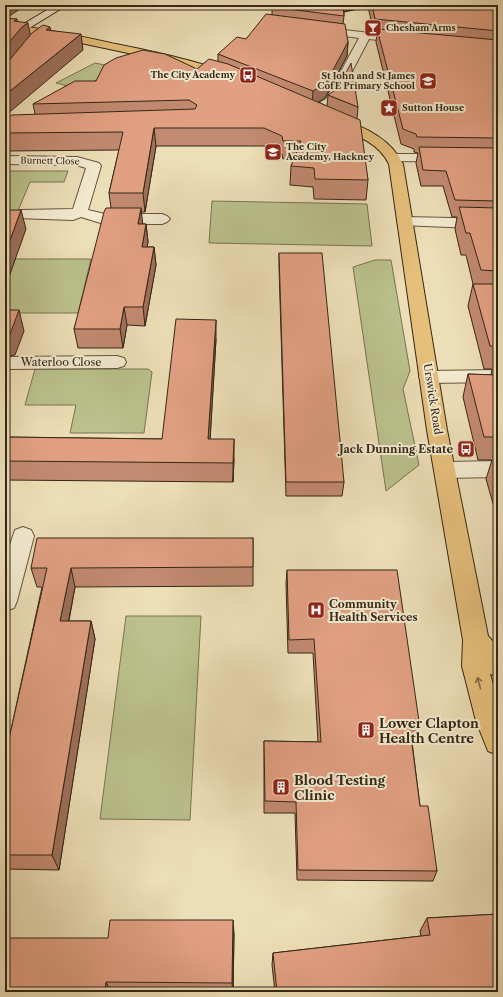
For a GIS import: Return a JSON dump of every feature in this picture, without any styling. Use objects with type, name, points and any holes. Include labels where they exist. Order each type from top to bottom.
[{"type":"highway","points":[[6,27],[22,28],[48,33],[196,66],[240,81]]},
{"type":"highway","points":[[308,110],[371,137],[388,148],[394,158]]},
{"type":"highway","name":"Urswick Road","points":[[394,158],[429,377],[476,640],[475,666],[495,727]]},
{"type":"highway","points":[[476,640],[498,665]]},
{"type":"street","points":[[6,27],[45,5]]},
{"type":"street","points":[[22,28],[62,5]]},
{"type":"street","points":[[307,29],[413,41]]},
{"type":"street","points":[[36,42],[48,33]]},
{"type":"street","points":[[308,110],[324,107],[331,101],[365,36]]},
{"type":"street","points":[[394,158],[498,158]]},
{"type":"street","name":"Burnett Close","points":[[5,160],[77,161],[94,166],[80,212]]},
{"type":"street","points":[[21,215],[73,215],[80,212],[104,219],[162,219]]},
{"type":"street","points":[[405,222],[498,224]]},
{"type":"street","name":"Waterloo Close","points":[[5,363],[117,362]]},
{"type":"street","points":[[429,377],[498,376]]},
{"type":"street","points":[[445,470],[498,470]]},
{"type":"street","points":[[5,601],[23,536]]},
{"type":"green space","points":[[95,63],[119,68],[80,89],[56,83]]},
{"type":"green space","points":[[5,171],[68,171],[64,182],[30,182],[15,218],[5,218]]},
{"type":"green space","points":[[212,201],[367,204],[372,246],[209,243]]},
{"type":"green space","points":[[15,259],[91,259],[78,313],[5,313],[5,288]]},
{"type":"green space","points":[[375,260],[391,260],[410,371],[403,389],[419,465],[386,491],[353,267]]},
{"type":"green space","points":[[35,369],[148,369],[152,372],[144,433],[70,433],[76,405],[25,405]]},
{"type":"green space","points":[[126,616],[201,616],[190,820],[100,819]]},
{"type":"building","points":[[274,5],[343,5],[344,16],[272,7]]},
{"type":"building","points":[[372,5],[498,5],[498,31],[375,19]]},
{"type":"building","points":[[266,14],[345,24],[348,42],[326,83],[313,91],[218,54],[237,37],[246,39]]},
{"type":"building","points":[[5,18],[17,19],[14,21],[28,23],[22,27],[5,47]]},
{"type":"building","points":[[43,25],[50,27],[46,30],[81,34],[5,95],[5,63],[7,63],[32,33]]},
{"type":"building","points":[[377,29],[498,40],[498,138],[417,137],[416,134],[403,129]]},
{"type":"building","points":[[143,50],[165,54],[197,69],[209,59],[228,64],[360,120],[368,180],[315,179],[314,168],[291,166],[301,141],[283,141],[282,136],[264,128],[154,128],[143,193],[109,193],[123,132],[5,133],[5,119],[12,115],[195,109],[197,105],[189,100],[33,104],[75,81],[96,81],[104,65],[116,58]]},
{"type":"building","points":[[351,63],[358,107],[328,95],[338,88]]},
{"type":"building","points":[[419,147],[498,148],[498,201],[455,200],[446,171],[423,170]]},
{"type":"building","points":[[459,207],[498,208],[498,271],[481,270],[470,233],[466,233]]},
{"type":"building","points":[[106,208],[141,208],[138,224],[146,224],[142,247],[154,247],[143,307],[124,307],[120,329],[74,329],[104,212]]},
{"type":"building","points":[[5,210],[21,210],[5,254]]},
{"type":"building","points":[[279,253],[322,253],[344,482],[286,482]]},
{"type":"building","points":[[473,284],[498,284],[498,347],[490,346]]},
{"type":"building","points":[[5,310],[19,310],[10,334],[5,335]]},
{"type":"building","points":[[176,319],[216,320],[208,439],[234,439],[233,463],[5,461],[5,437],[162,439]]},
{"type":"building","points":[[494,361],[498,361],[498,374]]},
{"type":"building","points":[[468,374],[498,375],[498,437],[484,437]]},
{"type":"building","points":[[493,456],[498,456],[498,473]]},
{"type":"building","points":[[37,538],[253,538],[253,567],[71,568],[60,621],[91,621],[52,855],[5,855],[5,757],[47,568],[31,568]]},
{"type":"building","name":"Lower Clapton Health Centre","points":[[287,570],[397,570],[419,721],[409,721],[420,806],[428,806],[437,871],[298,870],[296,802],[265,801],[264,741],[321,742],[314,639],[289,640]]},
{"type":"building","points":[[498,914],[498,987],[456,992],[277,992],[273,953],[430,935],[427,918]]},
{"type":"building","points":[[110,920],[233,920],[232,983],[106,982],[105,992],[5,992],[5,938],[108,938]]},
{"type":"place","name":"Chesham Arms","points":[[373,28]]},
{"type":"place","name":"The City Academy","points":[[248,75]]},
{"type":"place","name":"St John and St James CofE Primary School","points":[[428,81]]},
{"type":"place","name":"Sutton House","points":[[389,108]]},
{"type":"place","name":"The City Academy, Hackney","points":[[273,152]]},
{"type":"place","name":"Jack Dunning Estate","points":[[466,449]]},
{"type":"place","name":"Community Health Services","points":[[316,610]]},
{"type":"place","name":"Lower Clapton Health Centre","points":[[366,730]]},
{"type":"place","name":"Blood Testing Clinic","points":[[281,787]]}]
